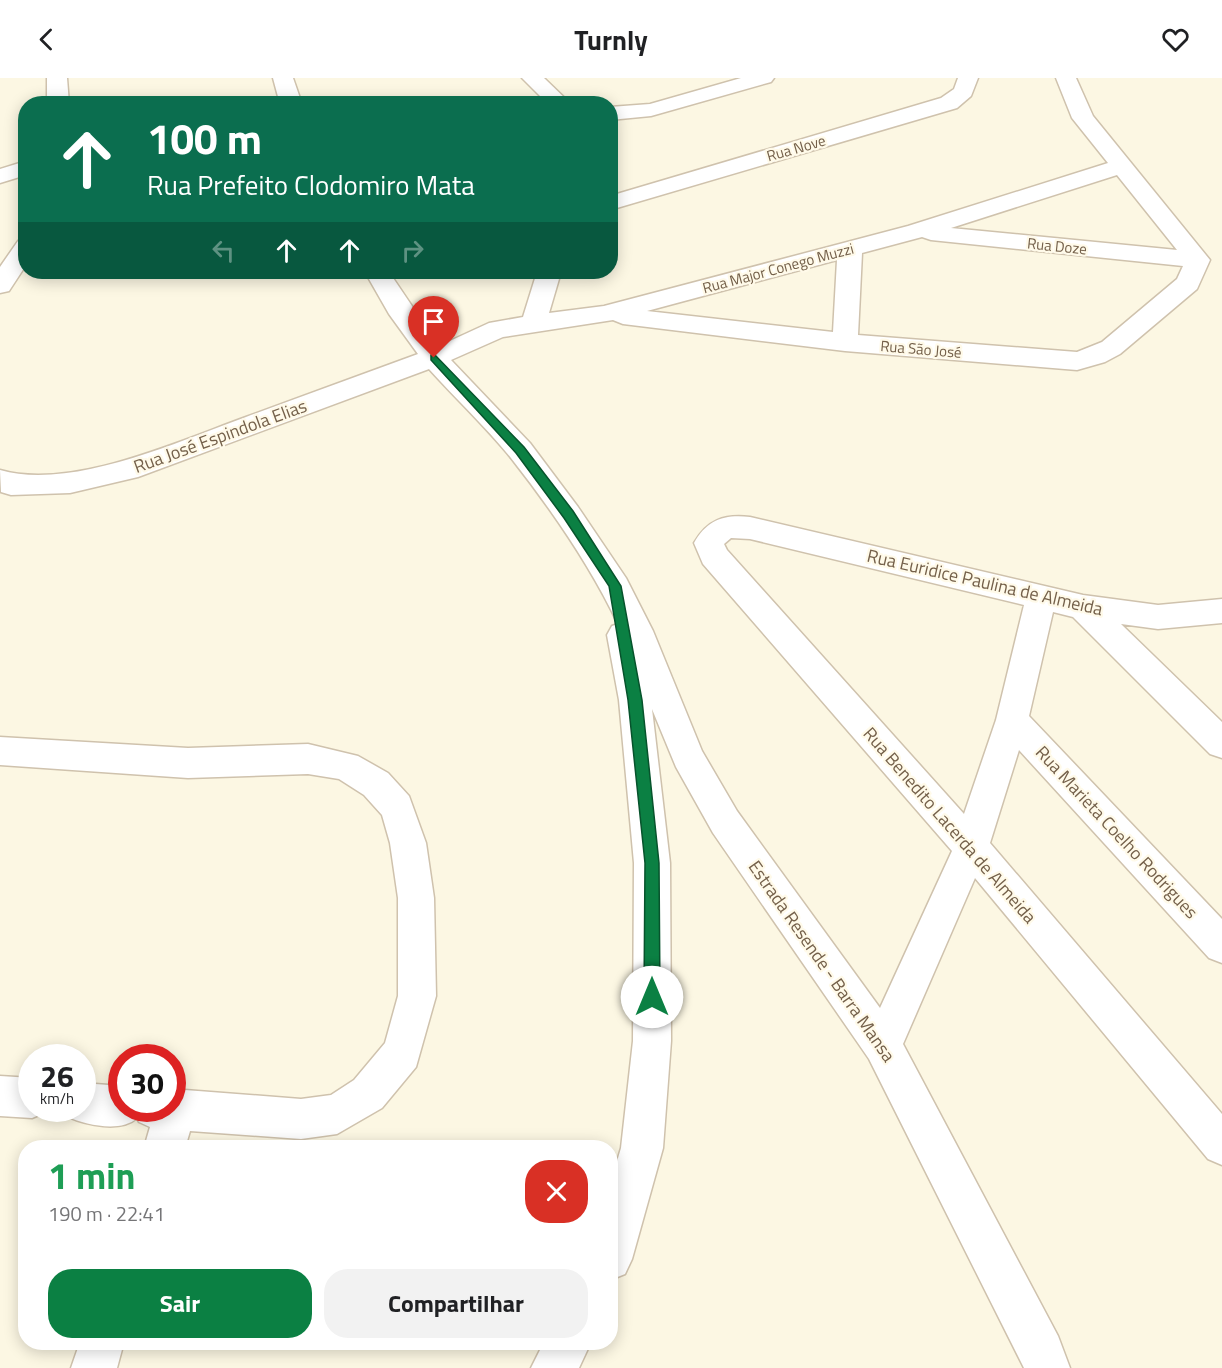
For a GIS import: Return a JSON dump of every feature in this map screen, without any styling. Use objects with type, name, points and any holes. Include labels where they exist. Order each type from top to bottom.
[{"type":"street","points":[[57,78],[58,96]]},
{"type":"street","points":[[283,78],[289,96]]},
{"type":"street","points":[[532,78],[552,96]]},
{"type":"street","points":[[618,113],[651,110],[764,78]]},
{"type":"street","name":"Rua Nove","points":[[618,201],[949,103],[964,92],[968,78]]},
{"type":"street","points":[[1066,78],[1083,118],[1198,260]]},
{"type":"street","name":"Rua Major Conego Muzzi","points":[[434,358],[483,334],[534,323],[604,314],[916,231],[1121,166]]},
{"type":"street","points":[[0,176],[18,170]]},
{"type":"street","name":"Rua Doze","points":[[916,231],[1198,260]]},
{"type":"street","points":[[845,342],[850,249]]},
{"type":"street","points":[[0,285],[18,258]]},
{"type":"street","name":"Rua São José","points":[[604,314],[845,342],[1024,358],[1077,360],[1096,356],[1111,348],[1188,283],[1198,260]]},
{"type":"street","name":"Estrada Resende - Barra Mansa","points":[[381,279],[402,314],[434,358],[520,450],[568,515],[615,586],[637,632],[688,756],[725,822],[883,1045],[970,1209],[1047,1368]]},
{"type":"street","points":[[534,323],[547,279]]},
{"type":"street","name":"Rua José Espindola Elias","points":[[0,480],[11,484],[70,483],[138,467],[434,358]]},
{"type":"street","name":"Rua Benedito Lacerda de Almeida","points":[[750,528],[729,526],[715,533],[709,543],[714,556],[971,847],[1222,1145]]},
{"type":"street","name":"Rua Euridice Paulina de Almeida","points":[[750,528],[1083,606],[1158,617],[1222,611]]},
{"type":"street","points":[[615,586],[635,700],[652,863],[652,1041],[642,1148],[618,1231]]},
{"type":"street","points":[[883,1045],[971,847],[1012,720],[1041,596]]},
{"type":"street","points":[[1083,606],[1222,744]]},
{"type":"street","name":"Rua Marieta Coelho Rodrigues","points":[[1012,720],[1222,945]]},
{"type":"street","points":[[0,751],[188,763],[308,759],[346,766],[376,784],[397,807],[408,843],[416,898],[417,996],[402,1053],[368,1094],[338,1114],[301,1119],[186,1111]]},
{"type":"street","points":[[0,1096],[18,1097]]},
{"type":"street","points":[[164,1122],[164,1140]]},
{"type":"street","points":[[94,1368],[100,1350]]},
{"type":"street","points":[[554,1368],[564,1350]]},
{"type":"route","points":[[434,358],[520,450],[568,515],[615,586],[635,700],[652,863],[652,997]]}]
